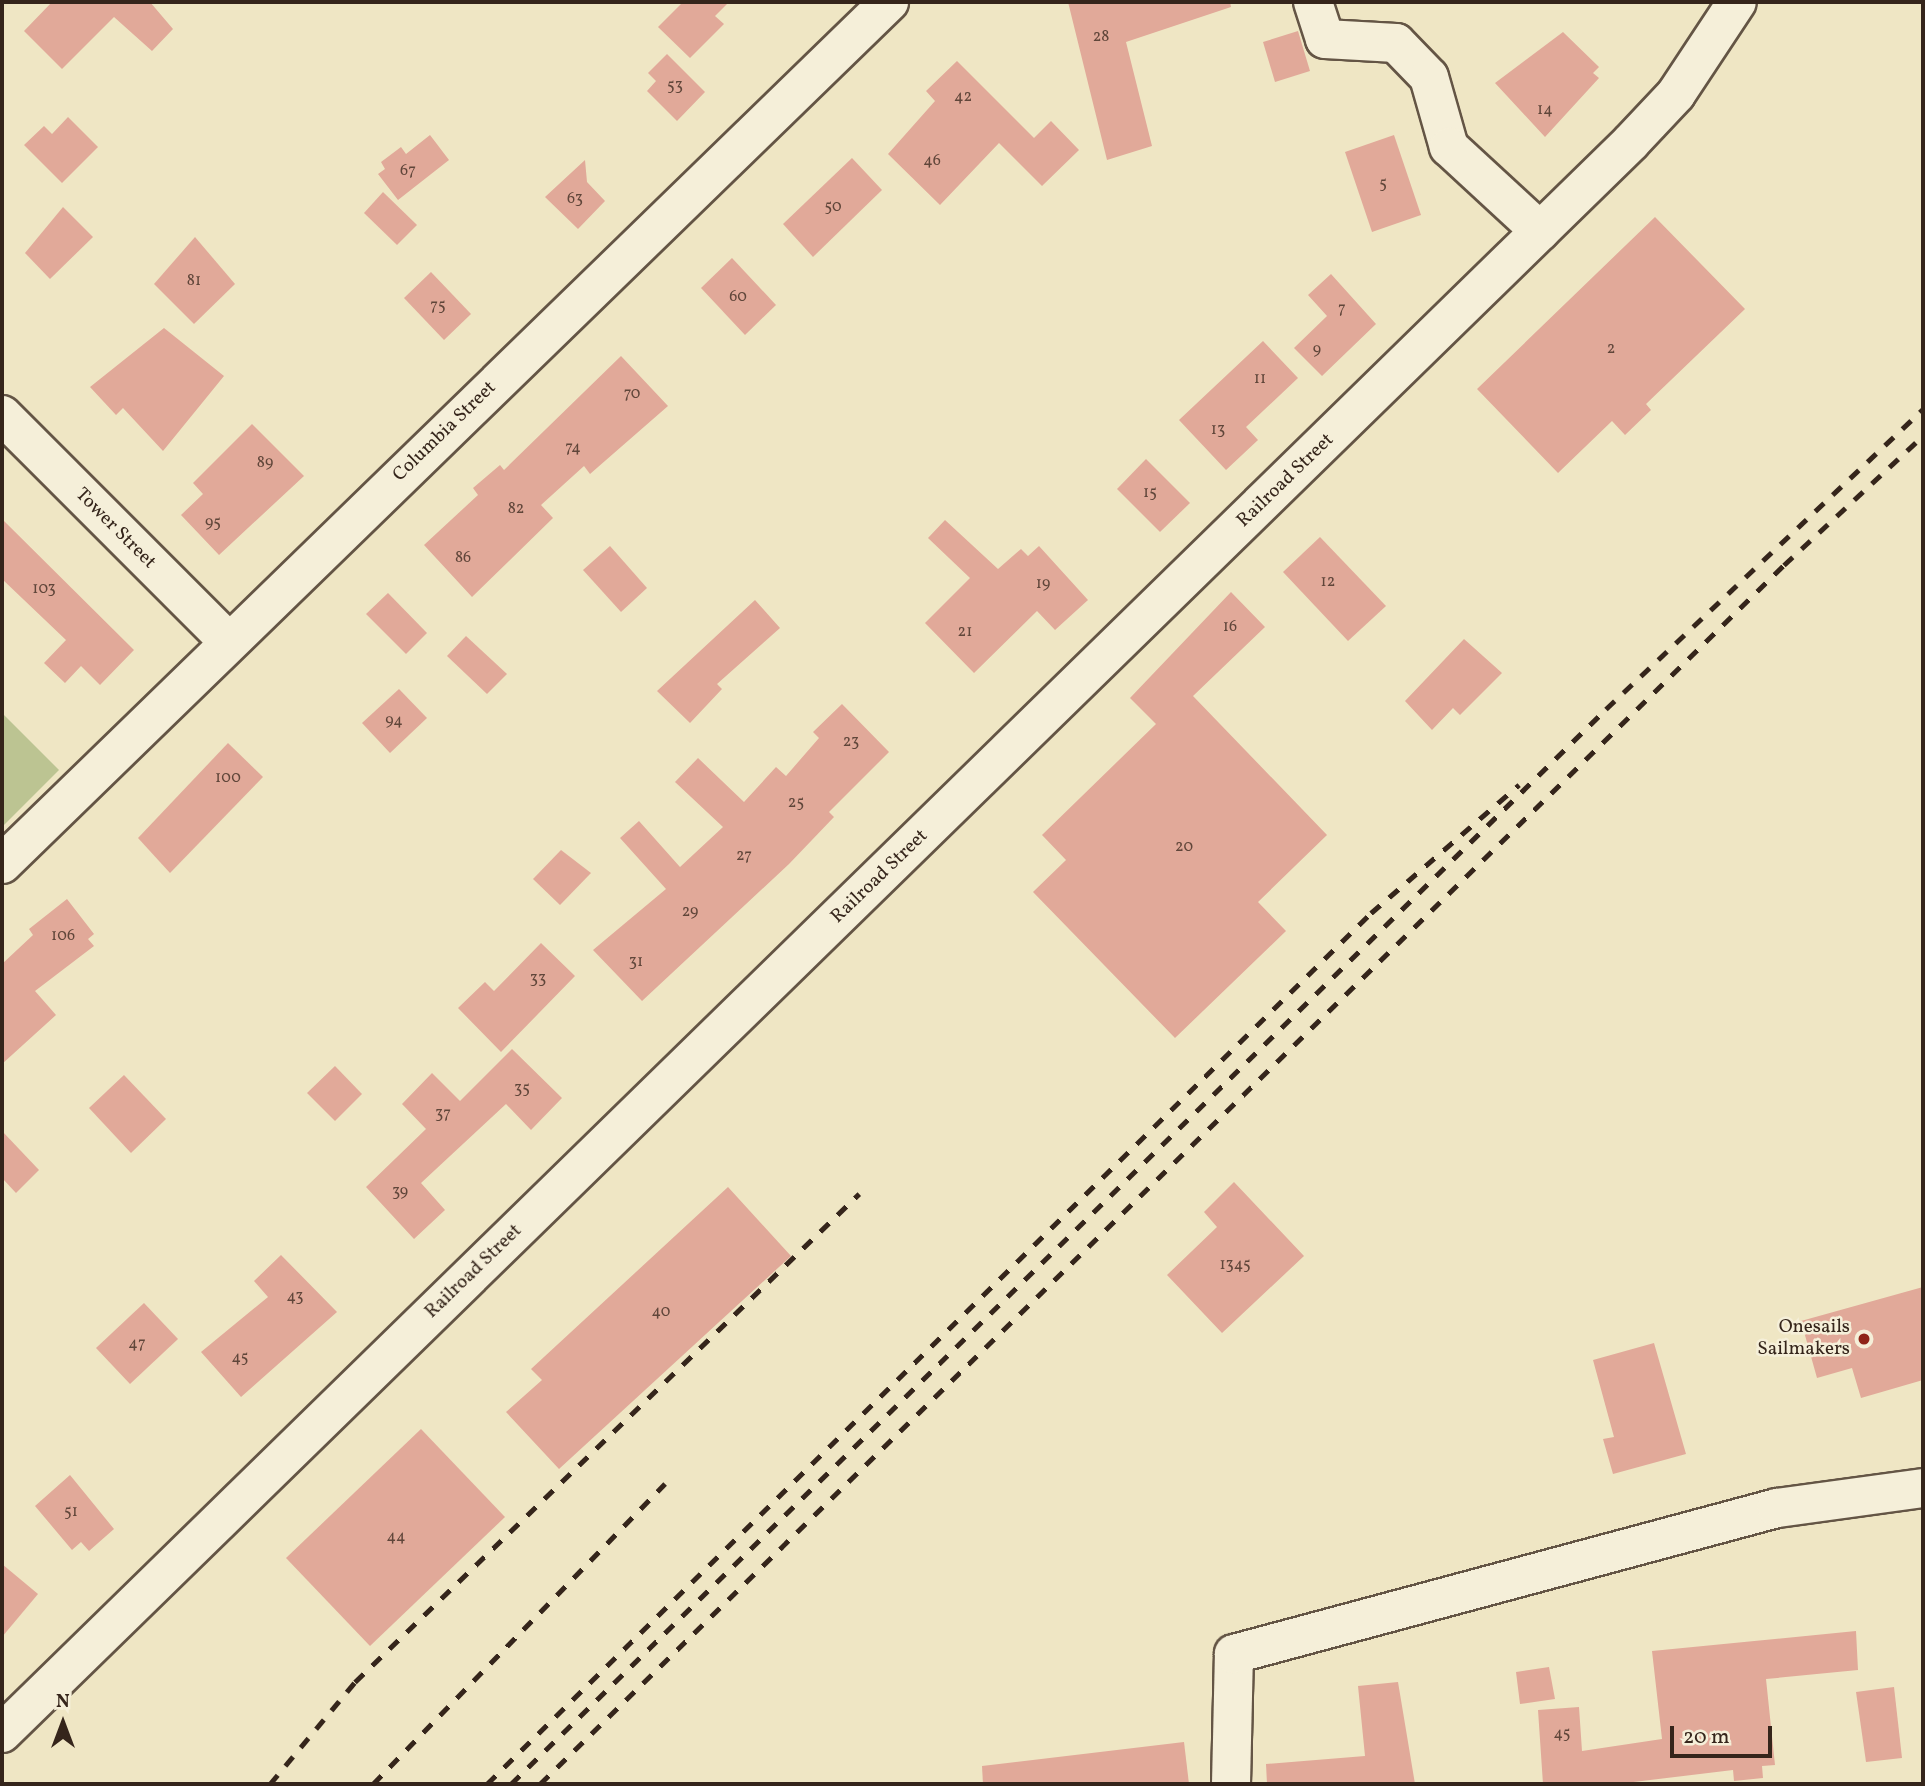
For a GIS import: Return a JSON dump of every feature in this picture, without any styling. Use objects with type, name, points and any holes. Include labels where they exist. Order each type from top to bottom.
[{"type":"street","name":"Columbia Street","points":[[2,864],[889,2]]},
{"type":"street","points":[[1313,2],[1325,39],[1396,43],[1429,76],[1449,146],[1540,231]]},
{"type":"street","name":"Railroad Street","points":[[2,1733],[1540,231],[1676,94],[1737,2]]},
{"type":"street","name":"Tower Street","points":[[2,415],[229,642]]},
{"type":"street","points":[[1231,1784],[1234,1654],[1777,1508],[1923,1489]]},
{"type":"green space","points":[[2,713],[59,770],[2,827]]},
{"type":"building","points":[[52,2],[150,2],[173,29],[152,51],[114,17],[62,69],[24,31]]},
{"type":"building","points":[[683,2],[729,2],[715,16],[724,24],[690,58],[658,27]]},
{"type":"building","points":[[1068,2],[1230,2],[1231,7],[1126,42],[1152,146],[1107,160]]},
{"type":"building","points":[[1298,31],[1310,71],[1275,82],[1263,42]]},
{"type":"building","points":[[1563,32],[1599,67],[1593,73],[1599,78],[1545,137],[1495,83]]},
{"type":"building","points":[[667,54],[705,92],[677,121],[647,91],[656,81],[648,73]]},
{"type":"building","points":[[957,61],[1034,138],[1051,121],[1079,150],[1042,186],[999,143],[940,205],[888,154],[935,101],[926,91]]},
{"type":"building","points":[[68,117],[98,147],[62,183],[24,145],[44,126],[52,134]]},
{"type":"building","points":[[430,135],[449,160],[398,200],[378,174],[385,169],[381,162],[401,147],[406,154]]},
{"type":"building","points":[[1394,135],[1421,215],[1372,232],[1345,152]]},
{"type":"building","points":[[852,158],[882,190],[813,257],[783,224]]},
{"type":"building","points":[[585,160],[587,182],[605,201],[578,229],[545,197]]},
{"type":"building","points":[[383,192],[417,225],[397,245],[364,213]]},
{"type":"building","points":[[63,207],[93,237],[50,279],[25,253]]},
{"type":"building","points":[[1655,217],[1745,309],[1646,404],[1651,410],[1625,435],[1612,421],[1558,473],[1477,389]]},
{"type":"building","points":[[195,237],[235,284],[194,324],[154,284]]},
{"type":"building","points":[[732,258],[776,305],[745,335],[701,288]]},
{"type":"building","points":[[431,272],[471,314],[444,340],[404,298]]},
{"type":"building","points":[[1331,274],[1376,324],[1322,376],[1294,348],[1327,316],[1308,295]]},
{"type":"building","points":[[164,328],[224,376],[163,451],[123,408],[116,415],[90,387]]},
{"type":"building","points":[[1263,341],[1298,378],[1246,427],[1258,440],[1226,470],[1179,420]]},
{"type":"building","points":[[621,356],[668,406],[590,474],[584,466],[541,505],[553,518],[472,597],[424,545],[478,495],[473,488],[500,465],[504,470]]},
{"type":"building","points":[[252,424],[304,476],[219,555],[181,515],[203,494],[193,483]]},
{"type":"building","points":[[1146,459],[1190,503],[1160,532],[1117,489]]},
{"type":"building","points":[[2,519],[134,650],[100,685],[81,666],[65,683],[44,663],[66,640],[2,579]]},
{"type":"building","points":[[945,520],[998,569],[1021,549],[1028,556],[1039,546],[1088,600],[1055,630],[1037,611],[974,673],[925,623],[970,578],[928,538]]},
{"type":"building","points":[[1320,537],[1386,606],[1348,641],[1283,572]]},
{"type":"building","points":[[610,546],[647,588],[621,612],[583,570]]},
{"type":"building","points":[[1231,592],[1265,627],[1193,696],[1327,835],[1258,902],[1286,931],[1175,1038],[1033,892],[1066,860],[1042,835],[1156,724],[1130,698]]},
{"type":"building","points":[[388,593],[427,633],[406,654],[366,614]]},
{"type":"building","points":[[755,600],[780,628],[717,684],[722,689],[690,723],[657,691]]},
{"type":"building","points":[[466,636],[507,674],[487,694],[447,656]]},
{"type":"building","points":[[1464,639],[1502,673],[1460,715],[1453,708],[1432,730],[1405,701]]},
{"type":"building","points":[[399,689],[427,718],[390,753],[362,723]]},
{"type":"building","points":[[842,704],[889,752],[829,812],[834,817],[789,864],[642,1001],[593,950],[666,889],[620,838],[639,821],[680,867],[723,827],[675,782],[698,758],[744,802],[776,767],[786,776],[819,738],[813,732]]},
{"type":"building","points":[[228,743],[263,777],[170,873],[138,838]]},
{"type":"building","points":[[561,850],[591,873],[560,905],[533,879]]},
{"type":"building","points":[[67,899],[94,934],[88,939],[94,946],[35,991],[56,1015],[2,1064],[2,964],[33,935],[29,929]]},
{"type":"building","points":[[541,943],[575,976],[501,1052],[458,1008],[485,982],[494,991]]},
{"type":"building","points":[[512,1049],[562,1098],[531,1130],[506,1104],[421,1183],[445,1210],[414,1239],[366,1187],[426,1129],[402,1104],[432,1073],[460,1101]]},
{"type":"building","points":[[335,1066],[362,1094],[335,1121],[307,1093]]},
{"type":"building","points":[[124,1075],[166,1119],[131,1153],[89,1108]]},
{"type":"building","points":[[2,1131],[39,1170],[16,1193],[2,1178]]},
{"type":"building","points":[[1234,1182],[1304,1256],[1222,1333],[1167,1275],[1217,1227],[1204,1212]]},
{"type":"building","points":[[728,1187],[791,1256],[559,1469],[506,1412],[542,1380],[531,1369]]},
{"type":"building","points":[[281,1255],[337,1312],[241,1397],[201,1352],[268,1297],[254,1281]]},
{"type":"building","name":"Onesails Sailmakers","points":[[1923,1287],[1923,1380],[1861,1398],[1852,1368],[1817,1378],[1801,1321]]},
{"type":"building","points":[[144,1303],[178,1339],[130,1384],[96,1348]]},
{"type":"building","points":[[1654,1343],[1686,1454],[1613,1474],[1603,1439],[1614,1437],[1593,1360]]},
{"type":"building","points":[[421,1429],[505,1517],[370,1646],[286,1558]]},
{"type":"building","points":[[70,1475],[114,1529],[89,1551],[81,1542],[72,1550],[35,1506]]},
{"type":"building","points":[[2,1564],[38,1594],[2,1637]]},
{"type":"building","points":[[1856,1631],[1858,1670],[1766,1679],[1775,1765],[1762,1766],[1763,1778],[1734,1781],[1733,1770],[1617,1784],[1543,1784],[1538,1710],[1579,1707],[1582,1751],[1662,1739],[1652,1651]]},
{"type":"building","points":[[1549,1667],[1555,1699],[1520,1704],[1516,1672]]},
{"type":"building","points":[[1398,1682],[1415,1784],[1267,1784],[1266,1764],[1365,1756],[1358,1686]]},
{"type":"building","points":[[1894,1687],[1902,1758],[1866,1762],[1856,1692]]},
{"type":"building","points":[[1184,1742],[1189,1784],[983,1784],[982,1766]]},
{"type":"railway","points":[[511,1784],[1606,709],[1923,409]]},
{"type":"railway","points":[[540,1784],[1784,565],[1923,436]]},
{"type":"railway","points":[[487,1784],[1371,913],[1519,785]]},
{"type":"railway","points":[[270,1784],[355,1682],[859,1194]]},
{"type":"railway","points":[[373,1784],[665,1484]]},
{"type":"place","name":"Onesails Sailmakers","points":[[1864,1339]]}]
